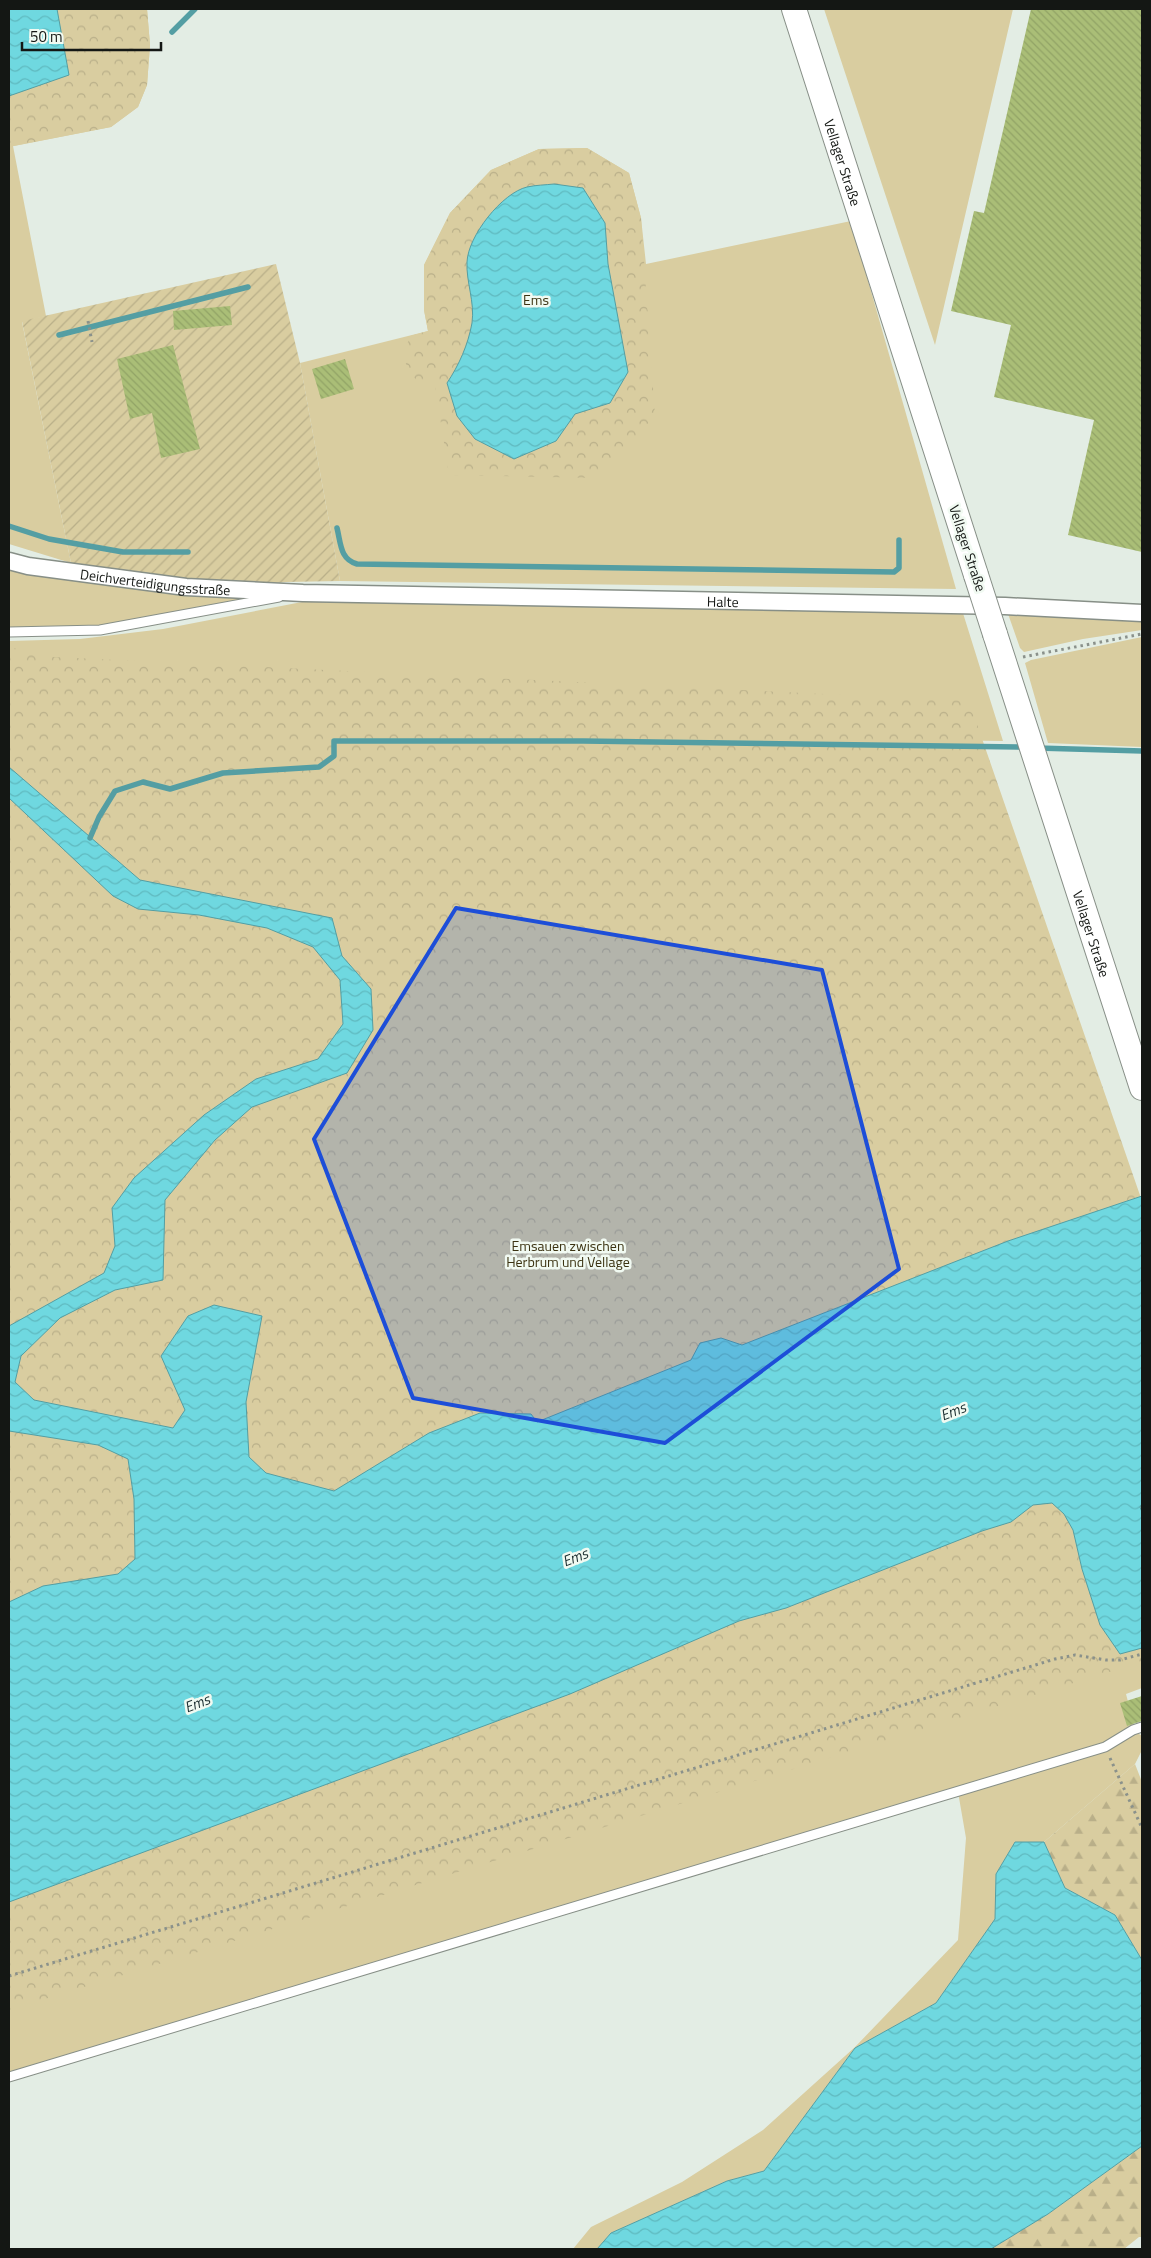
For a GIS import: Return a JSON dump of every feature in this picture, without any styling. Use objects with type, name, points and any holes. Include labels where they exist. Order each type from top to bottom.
[{"type":"main road","name":"Vellager Straße","points":[[794,9],[1142,1088]]},
{"type":"street","name":"Deichverteidigungsstraße","points":[[9,560],[28,566],[186,587],[303,593]]},
{"type":"street","name":"Halte","points":[[303,593],[1005,606],[1142,613]]},
{"type":"lane","points":[[9,632],[100,630],[303,593]]},
{"type":"lane","points":[[9,2077],[1105,1747],[1133,1730],[1142,1727]]},
{"type":"path","points":[[88,321],[92,342]]},
{"type":"path","points":[[1019,658],[1142,634]]},
{"type":"path","points":[[9,1976],[1055,1659],[1075,1655],[1106,1660],[1120,1660],[1142,1654]]},
{"type":"path","points":[[1105,1747],[1142,1828]]},
{"type":"highlighted area","points":[[456,908],[822,970],[899,1269],[665,1443],[413,1398],[314,1139]]},
{"type":"green space","points":[[9,9],[147,9],[150,45],[147,85],[138,107],[111,127],[13,146],[46,316],[22,322],[71,563],[9,544]]},
{"type":"green space","points":[[9,9],[147,9],[150,45],[147,85],[138,107],[111,127],[9,147]]},
{"type":"green space","points":[[824,9],[1013,9],[935,345]]},
{"type":"green space","points":[[587,148],[629,173],[641,218],[646,264],[851,221],[956,589],[340,581],[300,363],[428,331],[424,310],[424,265],[450,213],[491,170],[539,149]]},
{"type":"green space","name":"Ems","points":[[587,148],[629,173],[641,218],[655,416],[596,478],[449,475],[435,385],[419,383],[407,367],[405,356],[410,336],[428,331],[424,310],[424,265],[450,213],[491,170],[539,149]]},
{"type":"green space","points":[[276,264],[300,363],[340,581],[268,584],[201,580],[118,571],[71,563],[22,321]]},
{"type":"green space","points":[[9,563],[284,596],[79,629],[9,631]]},
{"type":"green space","points":[[333,596],[962,610],[1003,741],[484,734],[9,685],[9,641],[80,639],[163,629]]},
{"type":"green space","points":[[1007,611],[1142,617],[1142,630],[1083,639],[1024,652],[1020,648]]},
{"type":"green space","points":[[1142,637],[1142,747],[1048,743],[1025,663],[1031,660]]},
{"type":"green space","name":"Emsauen zwischen Herbrum und Vellage","points":[[9,646],[35,656],[969,701],[1142,1201],[1142,1662],[9,2010]]},
{"type":"green space","points":[[1142,1648],[1142,1688],[1126,1694],[1133,1721],[1133,1730],[1142,1736],[1142,1750],[1135,1764],[1044,1842],[1015,1842],[996,1874],[995,1919],[936,2003],[855,2048],[764,2171],[727,2181],[611,2233],[597,2249],[573,2249],[591,2227],[682,2182],[763,2130],[855,2047],[958,1940],[966,1838],[958,1792],[9,2077],[9,1902]]},
{"type":"green space","points":[[1135,1764],[1142,1782],[1142,1960],[1115,1915],[1065,1888],[1044,1842]]},
{"type":"green space","points":[[1142,2146],[1142,2237],[1139,2237],[1124,2249],[991,2249],[1048,2214]]},
{"type":"water","points":[[9,9],[57,9],[69,75],[9,96]]},
{"type":"water","points":[[554,184],[583,188],[605,223],[608,264],[628,372],[610,403],[575,414],[556,441],[514,459],[475,439],[457,416],[447,383],[462,354],[472,323],[473,315],[467,262],[473,240],[488,217],[517,191],[537,185]]},
{"type":"water","points":[[9,767],[140,880],[332,918],[342,956],[371,989],[373,1030],[347,1073],[252,1107],[215,1140],[165,1200],[163,1280],[115,1290],[60,1318],[21,1356],[15,1382],[34,1400],[173,1428],[185,1410],[161,1356],[188,1316],[214,1305],[262,1316],[246,1402],[249,1457],[266,1473],[334,1491],[429,1433],[480,1413],[531,1414],[537,1422],[691,1360],[700,1343],[721,1338],[742,1345],[1008,1241],[1142,1196],[1142,1504],[1140,1507],[1142,1512],[1142,1648],[1120,1654],[1100,1625],[1082,1569],[1073,1530],[1064,1514],[1052,1503],[1033,1505],[1011,1522],[982,1531],[786,1608],[739,1621],[570,1694],[9,1902],[9,1602],[43,1586],[118,1574],[135,1559],[134,1499],[128,1459],[98,1445],[9,1431],[9,1326],[104,1273],[115,1246],[112,1208],[134,1178],[204,1115],[256,1079],[318,1059],[343,1024],[340,980],[313,947],[267,928],[199,915],[138,909],[113,896],[9,798]]},
{"type":"water","points":[[1015,1842],[1044,1842],[1065,1888],[1115,1915],[1142,1960],[1142,2146],[1048,2214],[991,2249],[597,2249],[611,2233],[727,2181],[764,2171],[855,2048],[936,2003],[995,1919],[996,1874]]},
{"type":"building","points":[[1031,9],[1142,9],[1142,552],[1068,535],[1094,420],[994,397],[1011,325],[951,311],[974,211],[984,213]]},
{"type":"building","points":[[230,306],[232,325],[174,330],[173,311]]},
{"type":"building","points":[[173,345],[200,449],[161,458],[152,413],[130,419],[117,359]]},
{"type":"building","points":[[345,359],[354,389],[321,399],[312,369]]},
{"type":"building","points":[[1142,1696],[1142,1721],[1127,1726],[1120,1703]]},
{"type":"waterway","points":[[172,32],[195,9]]},
{"type":"waterway","points":[[59,335],[248,287]]},
{"type":"waterway","points":[[9,526],[49,539],[123,552],[188,552]]},
{"type":"waterway","points":[[337,528],[344,555],[351,562],[357,564],[894,572],[899,568],[899,540]]},
{"type":"waterway","points":[[90,838],[99,817],[115,791],[143,782],[170,789],[223,773],[319,767],[334,756],[334,741],[583,741],[1025,747]]},
{"type":"waterway","points":[[1037,748],[1142,751]]}]
